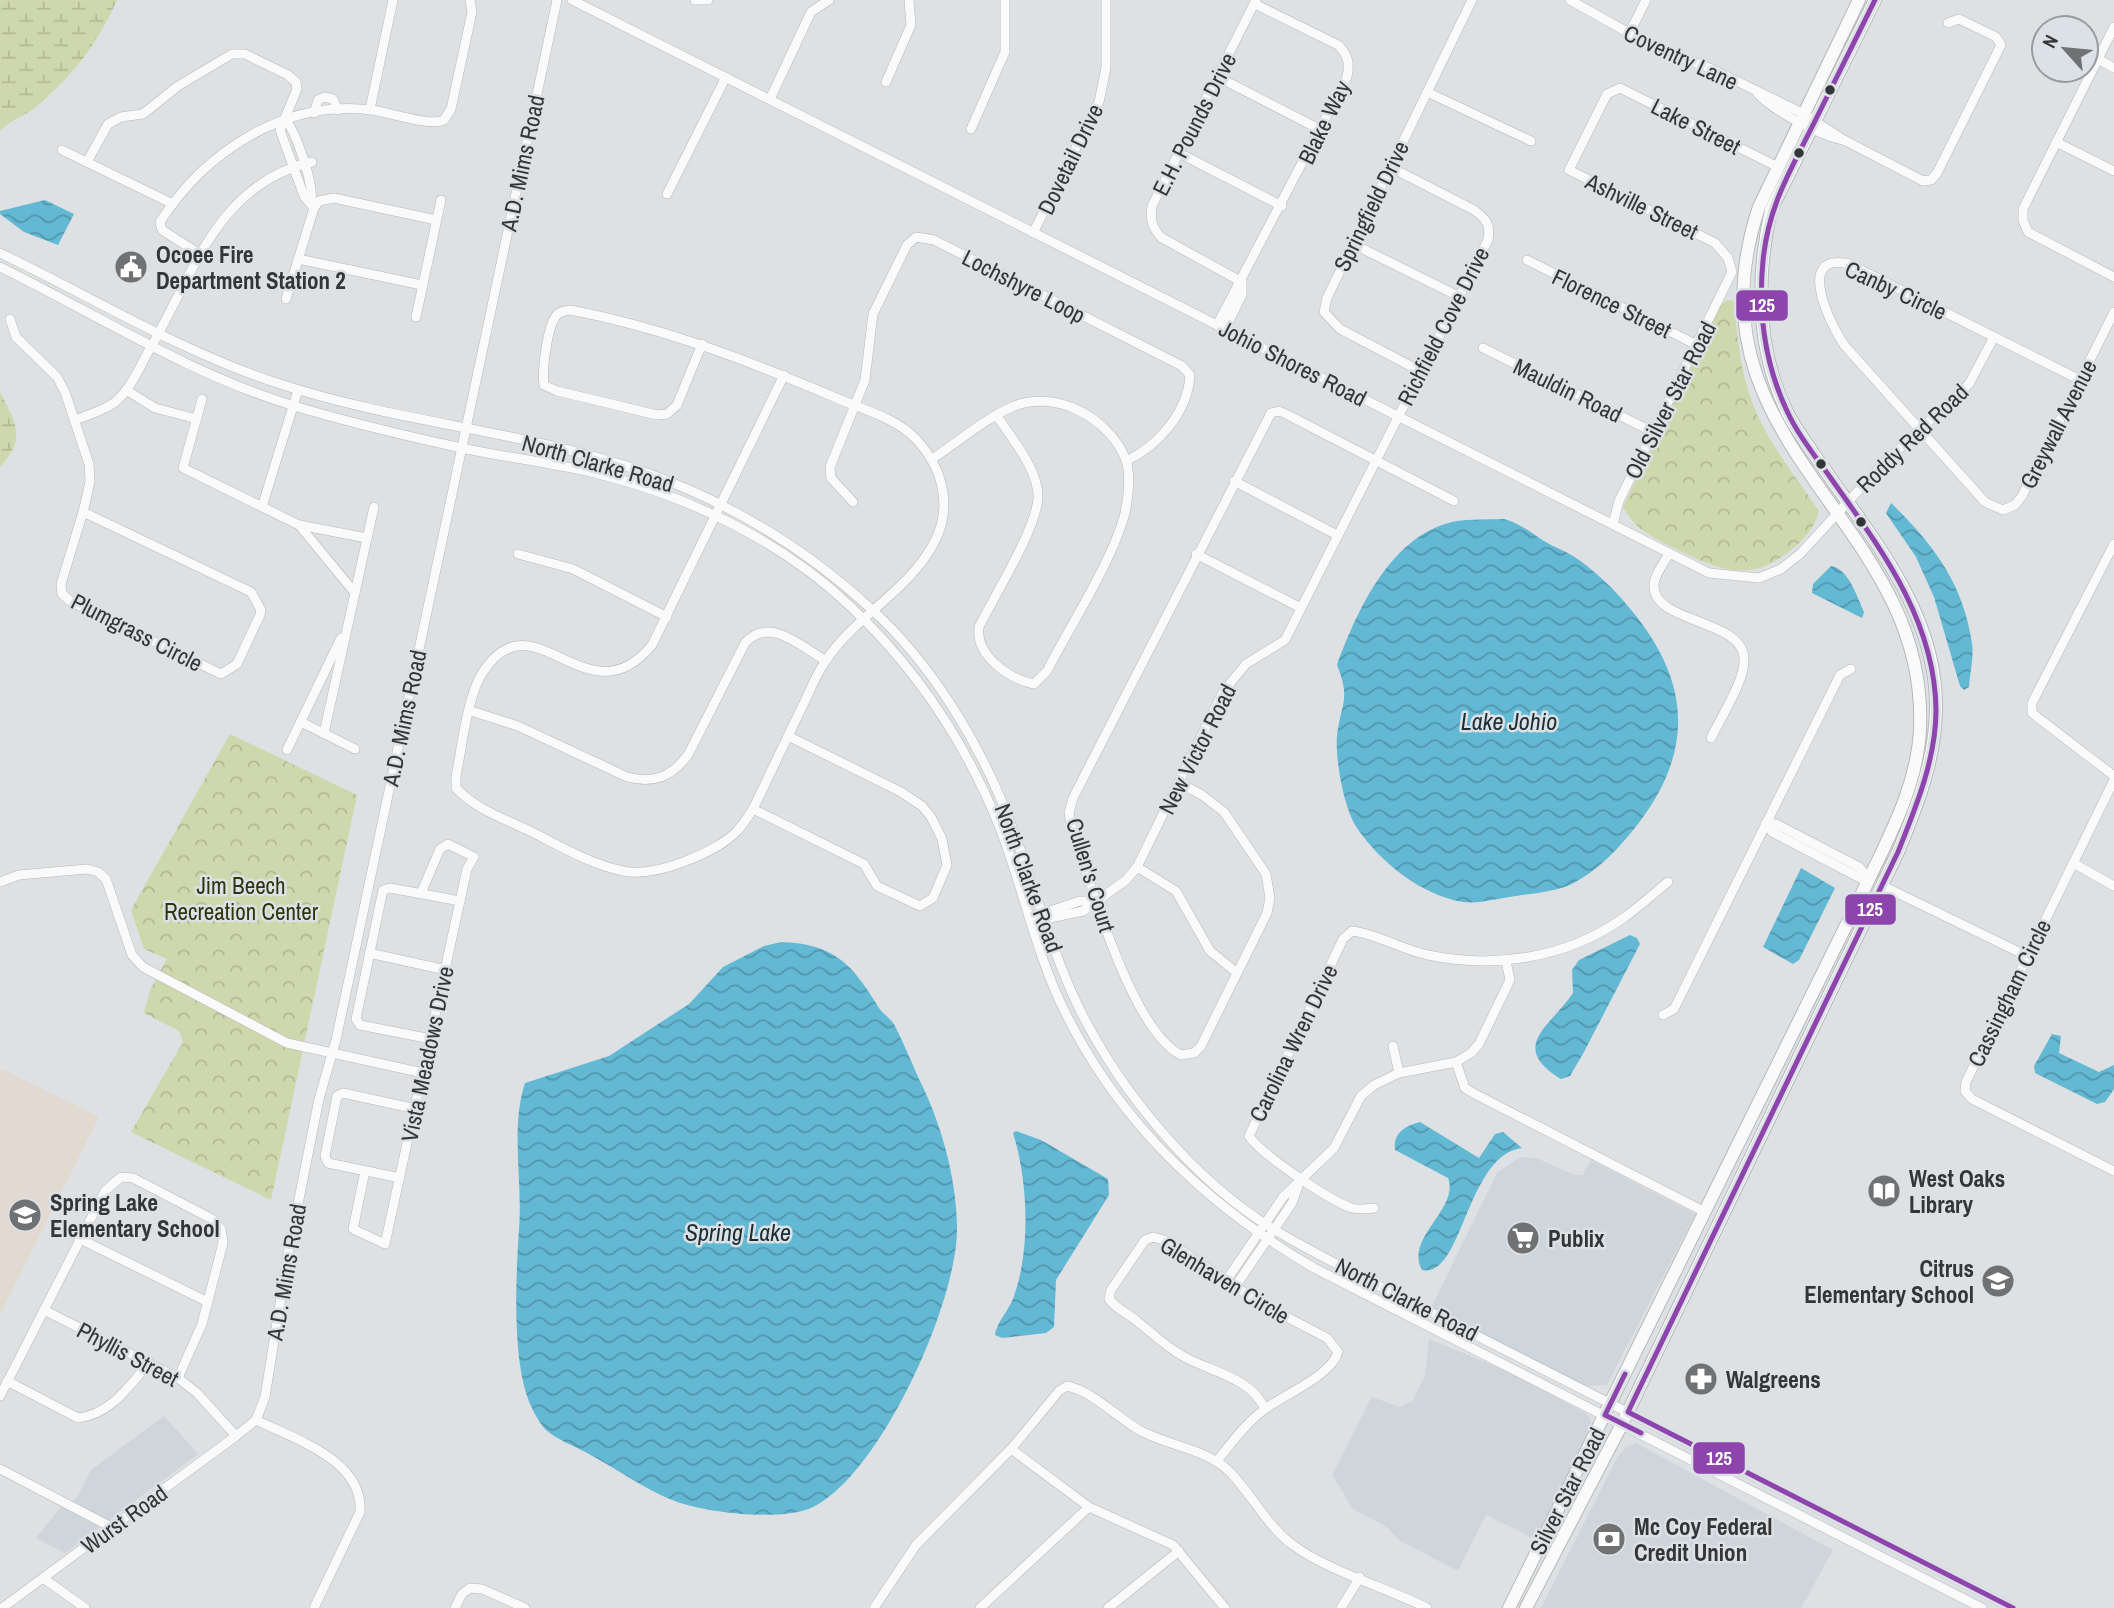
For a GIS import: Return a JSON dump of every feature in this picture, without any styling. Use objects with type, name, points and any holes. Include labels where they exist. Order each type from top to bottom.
[{"type":"main road","name":"Silver Star Road","points":[[1529,1603],[1625,1418],[1840,969],[1835,965],[1865,904],[1911,781],[1920,730],[1915,657],[1905,626],[1890,592],[1782,434],[1766,403],[1747,340],[1741,306],[1749,238],[1776,166],[1858,0]]},
{"type":"main road","name":"Silver Star Road","points":[[1509,1608],[1761,1099],[1873,882],[1920,800],[1933,750],[1936,708],[1925,638],[1913,604],[1898,575],[1788,414],[1768,360],[1759,287],[1771,210],[1875,0]]},
{"type":"main road","points":[[1720,1215],[1721,1196],[1763,1106],[1761,1099]]},
{"type":"main road","points":[[1529,1603],[1528,1584],[1552,1532],[1555,1517]]},
{"type":"main road","points":[[1516,1592],[1517,1608]]},
{"type":"street","points":[[370,109],[393,0]]},
{"type":"street","points":[[198,253],[159,227],[195,177],[242,139],[285,120],[338,110],[370,109],[433,123],[444,120],[451,109],[472,12],[470,0]]},
{"type":"street","name":"A.D. Mims Road","points":[[256,1420],[265,1397],[288,1254],[557,0]]},
{"type":"street","name":"Johio Shores Road","points":[[572,0],[1709,573],[1759,578],[1782,569],[1800,554],[1847,502]]},
{"type":"street","points":[[695,0],[708,0]]},
{"type":"street","points":[[770,99],[811,12],[829,0]]},
{"type":"street","points":[[886,82],[911,24],[909,0]]},
{"type":"street","points":[[971,129],[1005,52],[1005,0]]},
{"type":"street","name":"Dovetail Drive","points":[[1034,233],[1100,102],[1106,68],[1106,0]]},
{"type":"street","name":"Springfield Drive","points":[[1420,371],[1340,329],[1324,312],[1327,298],[1472,0]]},
{"type":"street","name":"Coventry Lane","points":[[1570,0],[1629,34],[1712,69],[1923,181],[1931,180],[2001,45],[1996,37],[1959,19],[1948,23]]},
{"type":"street","points":[[1629,34],[1646,0]]},
{"type":"street","name":"E.H. Pounds Drive","points":[[1242,282],[1162,239],[1153,230],[1150,219],[1153,206],[1256,2]]},
{"type":"street","name":"Blake Way","points":[[1221,327],[1242,295],[1242,282],[1321,130],[1347,77],[1350,65],[1346,53],[1338,45],[1256,2]]},
{"type":"street","points":[[2100,55],[2114,27]]},
{"type":"street","points":[[87,162],[108,124],[121,117],[143,114],[178,86],[232,54],[245,54],[294,79],[298,89],[285,120]]},
{"type":"street","points":[[667,194],[726,77]]},
{"type":"street","points":[[1217,77],[1321,130]]},
{"type":"street","points":[[2085,84],[2023,209],[2023,220],[2028,232],[2114,277]]},
{"type":"street","name":"Lake Street","points":[[1570,170],[1607,94],[1615,89],[1627,91],[1776,166]]},
{"type":"street","points":[[1427,92],[1531,141]]},
{"type":"street","points":[[314,113],[318,100],[324,97],[332,99],[338,110]]},
{"type":"street","points":[[285,120],[290,125],[303,164],[306,186],[304,196],[312,204]]},
{"type":"street","points":[[2056,142],[2114,171]]},
{"type":"street","points":[[62,150],[173,204]]},
{"type":"street","points":[[1179,153],[1282,206]]},
{"type":"street","points":[[75,419],[101,410],[126,390],[152,347],[198,253],[217,224],[237,202],[263,182],[303,164]]},
{"type":"street","name":"Richfield Cove Drive","points":[[1390,167],[1486,218],[1490,229],[1488,240],[1397,416]]},
{"type":"street","name":"Ashville Street","points":[[1570,170],[1715,243]]},
{"type":"street","points":[[312,204],[334,198],[436,220]]},
{"type":"street","points":[[416,317],[441,200]]},
{"type":"street","points":[[286,299],[312,204]]},
{"type":"street","name":"Lochshyre Loop","points":[[854,405],[865,380],[873,314],[907,245],[916,237],[927,237],[1182,366],[1190,375],[1190,386],[1168,428],[1155,444],[1126,461]]},
{"type":"street","name":"Old Silver Star Road","points":[[1613,524],[1619,501],[1732,272],[1728,258],[1715,243]]},
{"type":"street","points":[[1353,244],[1458,296]]},
{"type":"street","name":"North Clarke Road","points":[[0,253],[158,335],[234,368],[298,390],[639,470],[723,504],[809,556],[875,612],[926,671],[975,743],[1002,801],[1079,1007],[1119,1076],[1150,1117],[1186,1157],[1273,1229],[1766,1497],[1982,1608]]},
{"type":"street","points":[[298,259],[422,285]]},
{"type":"street","name":"Florence Street","points":[[1527,260],[1697,345]]},
{"type":"street","name":"Canby Circle","points":[[1985,502],[1919,431],[1831,326],[1821,296],[1819,284],[1822,273],[1830,264],[1839,261],[1849,264],[2080,380]]},
{"type":"street","name":"North Clarke Road","points":[[0,267],[214,377],[293,406],[461,448],[598,474],[679,500],[716,516],[805,569],[864,620],[927,692],[957,738],[999,826],[1029,918],[1065,1013],[1110,1087],[1140,1127],[1174,1164],[1257,1235],[1314,1268],[1608,1409]]},
{"type":"street","points":[[702,344],[677,405],[667,414],[657,415],[557,391],[544,385],[542,370],[553,321],[559,313],[570,310],[651,327],[702,344],[783,375],[889,421],[914,437],[932,459],[942,483],[944,514],[935,540],[914,572],[825,660],[752,809],[738,831],[723,844],[694,858],[657,869],[627,872],[595,863],[474,803],[456,788],[456,776],[481,674],[494,658],[511,648],[529,646],[548,650],[587,669],[606,674],[624,671],[638,662],[652,645],[667,617],[783,375]]},
{"type":"street","name":"Greywall Avenue","points":[[1985,502],[2003,510],[2015,505],[2022,496],[2114,312]]},
{"type":"street","name":"Plumgrass Circle","points":[[10,319],[16,337],[57,377],[75,419],[89,464],[90,482],[61,583],[62,594],[70,601],[221,674],[237,664],[261,610],[251,592],[83,512]]},
{"type":"street","name":"Roddy Red Road","points":[[1847,502],[1969,384],[1994,337]]},
{"type":"street","name":"Mauldin Road","points":[[1483,348],[1653,432]]},
{"type":"street","points":[[126,390],[155,408],[197,419]]},
{"type":"street","points":[[262,507],[298,390]]},
{"type":"street","points":[[202,399],[183,468],[299,525],[367,538]]},
{"type":"street","points":[[932,459],[997,416],[1012,407],[1035,401],[1056,402],[1079,410],[1099,424],[1126,461],[1129,488],[1117,537],[1047,671],[1034,684],[1004,670],[985,652],[977,639],[979,627],[1032,520],[1038,498],[1029,467],[997,416]]},
{"type":"street","points":[[853,502],[831,478],[830,467],[854,405]]},
{"type":"street","name":"Cullen's Court","points":[[1178,783],[1202,795],[1224,812],[1269,882],[1270,898],[1266,913],[1200,1046],[1194,1053],[1181,1055],[1158,1038],[1142,1010],[1096,901],[1071,824],[1069,813],[1073,798],[1270,413],[1279,411],[1374,460]]},
{"type":"street","name":"New Victor Road","points":[[1029,918],[1044,916],[1080,901],[1096,901],[1126,880],[1137,867],[1223,692],[1246,664],[1285,640],[1397,416]]},
{"type":"street","points":[[1374,460],[1454,500]]},
{"type":"street","points":[[1234,481],[1337,535]]},
{"type":"street","points":[[324,733],[373,507]]},
{"type":"street","points":[[299,525],[355,593]]},
{"type":"street","points":[[2114,544],[2032,703],[2032,713],[2114,778]]},
{"type":"street","points":[[518,554],[573,569],[667,617]]},
{"type":"street","points":[[1196,554],[1301,608]]},
{"type":"street","points":[[1669,554],[1657,575],[1654,586],[1657,598],[1666,606],[1729,636],[1740,645],[1745,658],[1742,674],[1711,738]]},
{"type":"street","points":[[288,750],[348,624]]},
{"type":"street","points":[[471,711],[498,718],[627,777],[646,782],[677,770],[688,755],[745,643],[753,634],[766,630],[777,632],[825,660]]},
{"type":"street","points":[[1662,1015],[1674,1009],[1840,675],[1851,669]]},
{"type":"street","points":[[301,722],[355,749]]},
{"type":"street","points":[[752,809],[864,864],[877,886],[913,904],[928,904],[944,875],[946,856],[942,839],[922,806],[788,736]]},
{"type":"street","name":"Cassingham Circle","points":[[2114,778],[1966,1082],[1965,1091],[1972,1100],[2114,1171]]},
{"type":"street","points":[[1766,823],[1776,824],[1818,850],[1858,867],[1873,882],[2027,956]]},
{"type":"street","name":"Vista Meadows Drive","points":[[365,1171],[353,1229],[385,1244],[467,869],[474,857],[448,844],[440,849],[421,893]]},
{"type":"street","points":[[2073,863],[2114,886]]},
{"type":"street","points":[[1137,867],[1176,891],[1210,951],[1236,972]]},
{"type":"street","points":[[0,882],[19,875],[88,869],[98,872],[106,879],[132,955],[143,967],[287,1043],[424,1073]]},
{"type":"street","points":[[1226,1281],[1283,1196],[1334,1148],[1361,1096],[1374,1085],[1399,1073],[1456,1062],[1471,1053],[1479,1044],[1510,980],[1506,961],[1546,954],[1587,940],[1622,919],[1668,882]]},
{"type":"street","points":[[431,1039],[360,1025],[356,1019],[369,953],[383,890],[390,888],[460,901]]},
{"type":"street","name":"Carolina Wren Drive","points":[[1301,1178],[1258,1147],[1249,1136],[1343,939],[1352,931],[1365,932],[1425,955],[1462,962],[1506,961]]},
{"type":"street","points":[[369,953],[446,970]]},
{"type":"street","points":[[1393,1046],[1399,1073]]},
{"type":"street","points":[[1456,1062],[1465,1088],[1561,1140],[1705,1212]]},
{"type":"street","points":[[400,1178],[328,1163],[325,1156],[337,1096],[343,1093],[415,1109]]},
{"type":"street","points":[[0,1395],[80,1239],[113,1182],[121,1177],[134,1178],[212,1219],[221,1229],[223,1242],[208,1302],[178,1378]]},
{"type":"street","points":[[1235,1287],[1292,1203],[1301,1178]]},
{"type":"street","points":[[1301,1178],[1350,1208],[1374,1208]]},
{"type":"street","points":[[1283,1196],[1292,1203]]},
{"type":"street","name":"Glenhaven Circle","points":[[1217,1461],[1240,1432],[1265,1409],[1329,1367],[1338,1352],[1327,1338],[1260,1303],[1167,1241],[1153,1237],[1145,1240],[1111,1290],[1109,1299],[1115,1308],[1137,1320],[1183,1357],[1247,1385],[1259,1396],[1265,1409]]},
{"type":"street","points":[[80,1239],[208,1302]]},
{"type":"street","name":"Phyllis Street","points":[[44,1310],[178,1378],[240,1433]]},
{"type":"street","points":[[7,1381],[78,1418],[90,1416],[118,1399],[149,1363]]},
{"type":"street","points":[[874,1608],[916,1545],[1011,1449],[1059,1391],[1067,1386],[1079,1389],[1141,1430],[1217,1461],[1231,1473],[1272,1527],[1294,1546],[1318,1560],[1427,1608]]},
{"type":"street","name":"North Clarke Road","points":[[1625,1418],[1772,1485],[2013,1608]]},
{"type":"street","points":[[240,1433],[256,1420],[326,1456],[352,1477],[361,1497],[360,1512],[314,1608]]},
{"type":"street","name":"Wurst Road","points":[[2,1608],[240,1433]]},
{"type":"street","points":[[1011,1449],[1089,1507],[1148,1532],[1179,1551],[1225,1608]]},
{"type":"street","points":[[0,1469],[113,1528]]},
{"type":"street","points":[[1766,1497],[1772,1485]]},
{"type":"street","points":[[980,1608],[1089,1507]]},
{"type":"street","points":[[1108,1608],[1179,1551]]},
{"type":"street","points":[[1341,1608],[1360,1577]]},
{"type":"street","points":[[43,1578],[85,1608]]},
{"type":"street","points":[[455,1608],[462,1594],[470,1588],[482,1589],[525,1608]]},
{"type":"shaded area","name":"Spring Lake Elementary School","points":[[2,1069],[99,1117],[0,1314],[0,1073]]},
{"type":"shaded area","points":[[1520,1157],[1536,1158],[1575,1175],[1583,1175],[1591,1160],[1695,1214],[1607,1385],[1586,1386],[1431,1308],[1497,1173]]},
{"type":"shaded area","points":[[1429,1339],[1514,1374],[1587,1414],[1591,1421],[1591,1430],[1537,1540],[1486,1515],[1458,1571],[1399,1540],[1387,1527],[1353,1509],[1332,1475],[1372,1397],[1400,1407],[1412,1401],[1425,1376]]},
{"type":"shaded area","points":[[164,1416],[198,1454],[65,1553],[36,1538],[61,1507],[77,1498],[91,1470]]},
{"type":"shaded area","points":[[1636,1443],[1833,1550],[1801,1608],[1541,1608],[1617,1458],[1626,1447]]},
{"type":"green space","points":[[0,0],[117,0],[101,31],[73,71],[36,107],[0,131]]},
{"type":"green space","points":[[1728,300],[1734,301],[1741,359],[1755,409],[1780,454],[1819,511],[1801,542],[1776,561],[1746,570],[1718,567],[1664,543],[1638,526],[1623,507],[1721,304]]},
{"type":"green space","points":[[0,392],[11,413],[16,439],[14,448],[0,467]]},
{"type":"green space","name":"Jim Beech Recreation Center","points":[[230,734],[357,795],[271,1200],[131,1132],[183,1042],[179,1031],[144,1013],[150,990],[167,959],[144,949],[131,910]]},
{"type":"water","points":[[45,200],[74,214],[58,245],[24,232],[0,214],[0,211]]},
{"type":"water","points":[[1891,503],[1933,549],[1961,602],[1968,621],[1972,648],[1969,687],[1964,690],[1960,686],[1934,597],[1916,557],[1886,513]]},
{"type":"water","name":"Lake Johio","points":[[1504,519],[1570,554],[1602,579],[1627,605],[1648,632],[1663,659],[1673,686],[1678,713],[1677,740],[1670,767],[1657,795],[1624,841],[1591,872],[1572,884],[1552,891],[1483,902],[1463,902],[1432,892],[1403,875],[1377,853],[1352,820],[1344,797],[1337,757],[1337,736],[1344,694],[1337,665],[1364,602],[1391,563],[1407,546],[1425,533],[1452,522]]},
{"type":"water","points":[[1831,566],[1848,578],[1864,612],[1862,618],[1812,593],[1813,584]]},
{"type":"water","points":[[1801,868],[1835,888],[1799,960],[1793,964],[1763,947]]},
{"type":"water","points":[[1630,935],[1637,938],[1640,944],[1570,1076],[1561,1079],[1545,1067],[1537,1056],[1535,1046],[1538,1036],[1573,993],[1572,970],[1579,960]]},
{"type":"water","name":"Spring Lake","points":[[781,942],[815,947],[840,959],[860,979],[879,1008],[895,1025],[940,1129],[954,1186],[957,1224],[954,1256],[931,1337],[912,1381],[865,1459],[839,1488],[813,1507],[800,1512],[765,1515],[725,1512],[675,1501],[555,1437],[536,1417],[525,1390],[516,1320],[520,1211],[518,1119],[525,1083],[609,1056],[689,1004],[723,967],[764,946]]},
{"type":"water","points":[[2052,1034],[2061,1036],[2059,1053],[2099,1072],[2114,1065],[2114,1089],[2105,1102],[2097,1104],[2035,1073],[2034,1066]]},
{"type":"water","points":[[1420,1122],[1479,1158],[1495,1134],[1503,1132],[1522,1148],[1503,1156],[1489,1171],[1447,1256],[1436,1268],[1422,1270],[1418,1258],[1420,1246],[1450,1190],[1448,1178],[1395,1150],[1396,1139],[1401,1131]]},
{"type":"water","points":[[1016,1131],[1041,1140],[1108,1179],[1109,1195],[1056,1280],[1054,1327],[1046,1333],[1002,1338],[995,1335],[996,1330],[1014,1296],[1025,1236],[1022,1172],[1013,1133]]},
{"type":"transit line","name":"125","points":[[1875,0],[1775,206],[1763,261],[1763,318],[1773,375],[1791,420],[1885,558],[1915,615],[1926,645],[1933,677],[1936,710],[1933,747],[1924,782],[1898,852],[1628,1412],[2013,1608]]},
{"type":"transit line","name":"125","points":[[1625,1374],[1605,1415],[1641,1433]]},
{"type":"place","name":"Ocoee Fire Department Station 2","points":[[131,267]]},
{"type":"place","name":"West Oaks Library","points":[[1884,1191]]},
{"type":"place","name":"Spring Lake Elementary School","points":[[25,1215]]},
{"type":"place","name":"Publix","points":[[1523,1238]]},
{"type":"place","name":"Citrus Elementary School","points":[[1998,1281]]},
{"type":"place","name":"Walgreens","points":[[1701,1379]]},
{"type":"place","name":"Mc Coy Federal Credit Union","points":[[1609,1539]]}]
